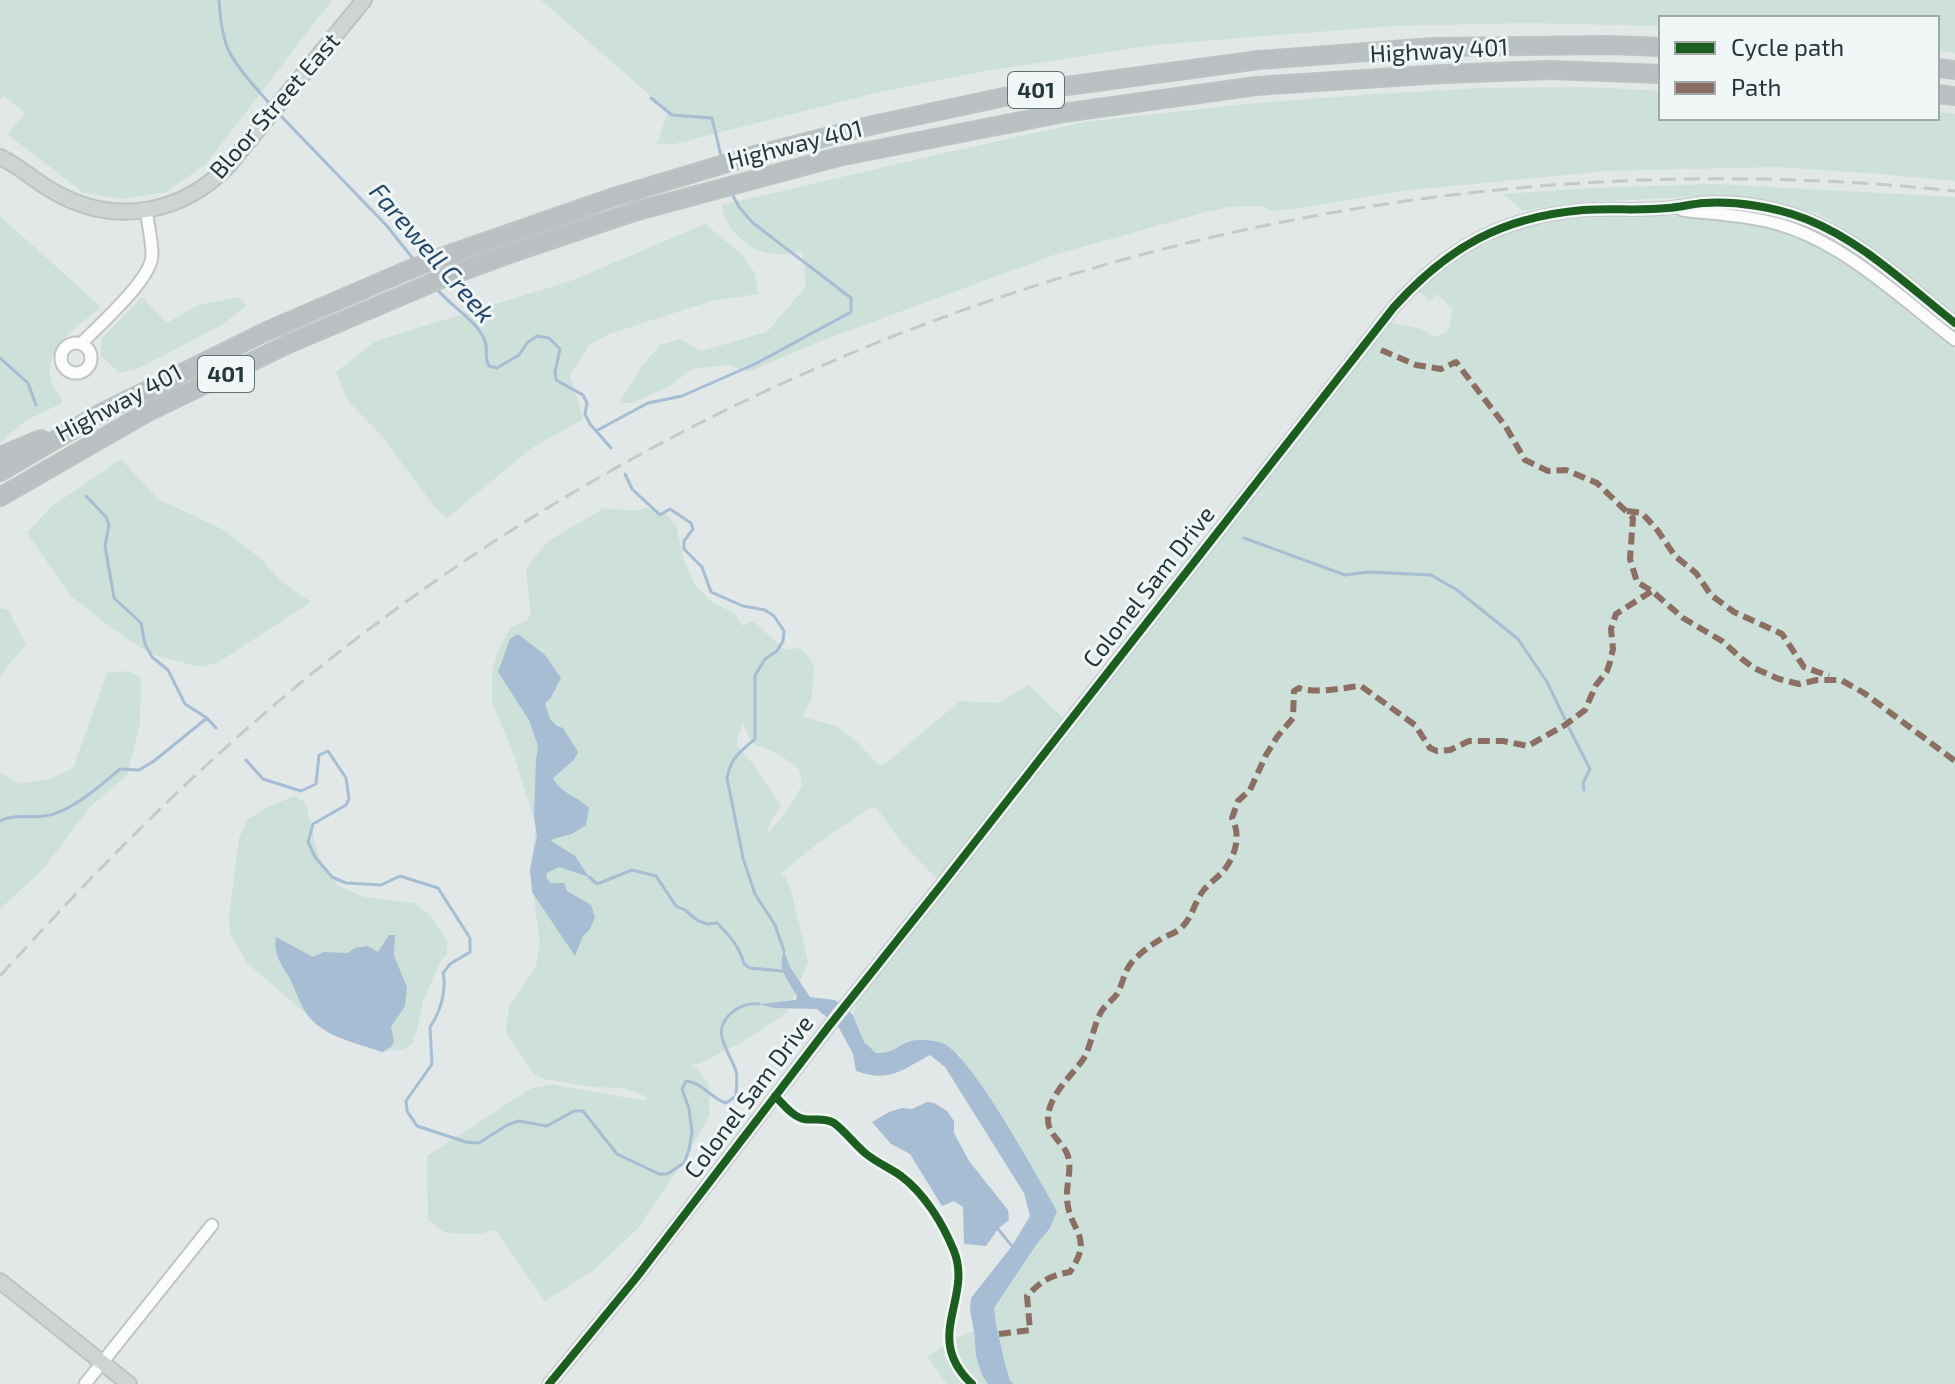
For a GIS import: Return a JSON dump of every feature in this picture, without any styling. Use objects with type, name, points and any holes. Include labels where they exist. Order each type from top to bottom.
[{"type":"highway","name":"Highway 401","points":[[0,472],[101,413],[267,331],[399,274],[614,197],[751,156],[873,125],[1037,90],[1259,60],[1434,47],[1659,47]]},
{"type":"highway","name":"Highway 401","points":[[0,497],[158,407],[286,345],[441,279],[637,211],[838,157],[1063,113],[1256,86],[1534,71],[1659,74]]},
{"type":"highway","points":[[0,456],[101,413]]},
{"type":"main road","name":"Bloor Street East","points":[[0,157],[54,192],[85,206],[112,211],[146,210],[179,201],[207,184],[229,165],[364,0]]},
{"type":"main road","points":[[0,1281],[129,1384]]},
{"type":"street","name":"Colonel Sam Drive","points":[[549,1384],[636,1278],[829,1026],[1394,307],[1422,278],[1456,251],[1480,237],[1519,222],[1563,212],[1669,208],[1702,203],[1765,208],[1804,218],[1844,238],[1955,323]]},
{"type":"street","name":"Colonel Sam Drive","points":[[1669,208],[1775,223],[1816,238],[1860,266],[1955,340]]},
{"type":"street","points":[[81,344],[148,271],[152,256],[146,210]]},
{"type":"street","points":[[85,1384],[212,1225]]},
{"type":"shaded area","points":[[0,0],[332,0],[206,164],[166,192],[123,199],[84,193],[7,134],[25,113],[4,96],[0,100]]},
{"type":"shaded area","points":[[541,0],[1955,0],[1955,53],[1939,50],[1939,16],[1659,16],[1659,26],[1524,23],[1393,26],[1154,45],[985,71],[871,94],[674,144],[657,144],[668,111]]},
{"type":"shaded area","points":[[1587,87],[1659,91],[1659,120],[1939,120],[1939,111],[1955,114],[1955,181],[1777,167],[1605,171],[1401,191],[1274,211],[1260,206],[1229,207],[1054,255],[821,341],[748,372],[729,365],[692,369],[670,386],[632,403],[619,403],[642,366],[660,345],[680,339],[701,351],[767,332],[806,286],[802,252],[773,254],[749,245],[730,227],[722,205],[1085,122],[1245,104],[1483,88]]},
{"type":"shaded area","points":[[1714,184],[1955,197],[1955,314],[1874,249],[1817,213],[1758,200],[1706,196],[1570,203],[1523,211],[1502,194]]},
{"type":"shaded area","points":[[0,216],[101,307],[65,338],[52,358],[51,381],[62,403],[25,421],[0,443]]},
{"type":"shaded area","points":[[1661,216],[1718,218],[1782,231],[1809,243],[1860,275],[1955,350],[1955,1384],[1014,1384],[1002,1358],[994,1308],[1050,1228],[960,1055],[911,1041],[890,1053],[876,1053],[864,1042],[853,1015],[860,991],[944,886],[901,842],[876,807],[818,843],[780,874],[785,876],[791,890],[808,962],[787,1013],[744,1041],[691,1065],[708,1083],[710,1115],[681,1165],[637,1229],[594,1270],[545,1301],[495,1230],[479,1234],[446,1233],[428,1220],[427,1156],[530,1089],[551,1084],[645,1101],[647,1097],[624,1088],[591,1087],[544,1079],[534,1074],[506,1032],[509,1007],[536,966],[540,943],[530,869],[536,827],[514,755],[492,702],[492,674],[498,650],[511,627],[526,621],[531,614],[526,571],[550,540],[604,508],[637,511],[645,507],[666,514],[676,525],[684,561],[695,585],[712,602],[734,613],[743,626],[753,621],[785,650],[797,648],[805,652],[814,665],[812,697],[803,717],[836,726],[879,765],[885,764],[960,701],[997,703],[1029,685],[1066,721],[1389,322],[1421,329],[1435,337],[1448,331],[1453,310],[1437,294],[1430,301],[1417,290],[1459,257],[1481,245],[1527,227],[1579,219]],"holes":[[[743,723],[755,744],[799,769],[802,785],[791,805],[766,836],[781,805],[737,746]]]},
{"type":"shaded area","points":[[705,224],[740,253],[755,273],[758,294],[711,301],[609,334],[589,345],[570,375],[583,419],[532,448],[447,518],[437,510],[380,434],[348,401],[336,372],[376,341],[573,280]]},
{"type":"shaded area","points":[[142,297],[167,323],[196,306],[237,297],[247,305],[220,326],[139,368],[120,373],[101,356],[101,339]]},
{"type":"shaded area","points":[[121,459],[158,499],[222,529],[260,558],[282,582],[311,602],[217,663],[201,667],[150,654],[113,629],[70,595],[27,533],[51,507]]},
{"type":"shaded area","points":[[0,608],[8,610],[26,644],[0,676]]},
{"type":"shaded area","points":[[129,671],[141,678],[140,725],[127,775],[90,807],[43,869],[0,909],[0,772],[19,784],[49,779],[73,768],[107,673]]},
{"type":"shaded area","points":[[294,796],[303,801],[307,808],[319,858],[337,885],[364,897],[414,903],[430,915],[447,941],[447,955],[441,960],[423,1001],[412,1044],[404,1049],[382,1052],[330,1034],[248,964],[230,935],[229,916],[239,838],[248,819]]},
{"type":"shaded area","points":[[974,1331],[979,1365],[988,1384],[947,1384],[927,1357],[955,1338]]},
{"type":"water","points":[[518,634],[545,655],[561,678],[545,703],[550,719],[563,728],[578,752],[574,760],[553,778],[560,787],[589,808],[586,825],[572,834],[550,840],[575,856],[589,877],[559,867],[547,873],[546,878],[551,883],[564,883],[567,891],[591,905],[595,917],[575,956],[532,892],[530,869],[537,836],[534,816],[538,746],[529,720],[498,672],[510,639]]},
{"type":"water","points":[[389,935],[395,935],[394,956],[407,987],[405,1006],[391,1027],[394,1041],[382,1052],[333,1035],[309,1017],[278,958],[275,943],[276,937],[313,957],[324,952],[348,953],[355,948],[368,946],[378,952]]},
{"type":"water","points":[[784,951],[790,967],[810,997],[835,1000],[846,1008],[853,1015],[864,1042],[876,1053],[892,1051],[911,1041],[922,1040],[942,1043],[954,1052],[986,1092],[1057,1211],[1050,1228],[994,1308],[1005,1364],[1014,1384],[988,1384],[982,1375],[976,1356],[970,1310],[971,1298],[1012,1246],[1030,1216],[1024,1193],[945,1067],[930,1055],[887,1075],[856,1071],[853,1054],[839,1028],[817,1009],[774,1008],[759,1004],[796,1000],[797,996],[782,968]]},
{"type":"water","points":[[927,1102],[947,1111],[954,1121],[954,1133],[969,1161],[1008,1210],[1009,1220],[986,1246],[964,1244],[963,1207],[954,1201],[942,1206],[910,1154],[891,1144],[872,1122],[889,1112],[912,1109]]},
{"type":"waterway","name":"Farewell Creek","points":[[219,0],[228,49],[244,74],[270,104]]},
{"type":"waterway","points":[[651,98],[672,115],[712,118],[722,160]]},
{"type":"waterway","name":"Farewell Creek","points":[[278,113],[387,226],[414,260]]},
{"type":"waterway","points":[[596,431],[648,403],[682,396],[757,363],[851,312],[851,298],[753,223],[730,190]]},
{"type":"waterway","name":"Farewell Creek","points":[[436,288],[482,334],[489,366],[497,368],[519,355],[527,343],[537,336],[549,338],[560,349],[556,380],[583,395],[587,403],[585,414],[590,424],[611,448]]},
{"type":"waterway","points":[[0,358],[28,383],[36,405]]},
{"type":"waterway","name":"Farewell Creek","points":[[625,474],[632,489],[660,515],[670,509],[691,523],[693,529],[684,541],[684,549],[702,567],[711,592],[743,606],[765,610],[774,616],[784,631],[777,651],[765,659],[755,675],[755,739],[734,760],[727,778],[743,858],[755,894],[775,925],[784,951]]},
{"type":"waterway","points":[[86,496],[106,517],[109,525],[105,546],[114,598],[141,623],[145,644],[152,657],[168,670],[185,704],[216,728]]},
{"type":"waterway","points":[[1244,538],[1345,575],[1369,572],[1431,575],[1457,590],[1518,639],[1547,682],[1565,719]]},
{"type":"waterway","points":[[0,821],[44,816],[64,810],[120,769],[139,770],[154,761],[207,718]]},
{"type":"waterway","points":[[1569,728],[1590,769],[1583,783],[1584,790]]},
{"type":"waterway","points":[[246,760],[263,779],[301,791],[316,784],[319,755],[328,751],[346,778],[349,799],[346,805],[313,824],[308,842],[315,857],[332,877],[346,883],[381,885],[400,876],[438,888],[470,938],[470,952],[450,964],[443,973],[442,1001],[430,1027],[432,1064],[406,1101],[407,1111],[417,1126],[466,1142],[479,1143],[519,1121],[547,1126],[574,1111],[583,1111],[617,1154],[659,1174],[667,1174],[684,1163],[689,1150],[692,1132],[682,1089],[686,1081],[697,1084],[726,1103],[736,1096],[737,1074],[721,1032],[727,1017],[738,1008],[759,1004]]},
{"type":"waterway","points":[[589,877],[597,884],[632,870],[656,876],[676,906],[697,920],[707,924],[717,923],[737,947],[744,964],[750,968],[782,971]]},
{"type":"waterway","points":[[998,1229],[1012,1246]]},
{"type":"railway","points":[[0,976],[160,809],[245,730],[334,656],[511,531],[699,424],[895,335],[1099,266],[1309,217],[1522,188],[1738,179],[1955,191]]},
{"type":"marked path","points":[[1381,350],[1416,365],[1441,369],[1456,362],[1506,427],[1525,460],[1548,471],[1566,470],[1597,483],[1633,518],[1630,559],[1637,582],[1683,618],[1722,641],[1754,668],[1779,679],[1799,684],[1841,680],[1864,693],[1955,761]]},
{"type":"marked path","points":[[1627,511],[1642,513],[1675,556],[1696,573],[1711,595],[1734,612],[1782,634],[1804,667],[1829,676]]},
{"type":"marked path","points":[[999,1334],[1030,1330],[1027,1296],[1046,1280],[1070,1272],[1080,1250],[1081,1241],[1067,1199],[1068,1156],[1053,1135],[1048,1120],[1052,1103],[1084,1058],[1101,1012],[1117,994],[1129,966],[1138,955],[1182,927],[1203,891],[1229,863],[1236,844],[1232,818],[1238,801],[1250,790],[1266,755],[1293,718],[1294,691],[1299,688],[1322,691],[1361,686],[1415,725],[1430,748],[1437,751],[1450,750],[1469,741],[1503,741],[1528,746],[1585,710],[1610,662],[1613,649],[1611,629],[1616,614],[1652,591]]},
{"type":"cycle path","points":[[549,1384],[636,1278],[829,1026],[1394,307],[1414,286],[1456,252],[1502,228],[1554,214],[1594,209],[1657,209],[1704,203],[1743,204],[1782,211],[1827,228],[1884,265],[1955,323]]},
{"type":"cycle path","points":[[775,1096],[800,1118],[834,1123],[865,1153],[910,1183],[939,1220],[954,1251],[958,1269],[949,1334],[951,1350],[958,1367],[972,1384]]}]
